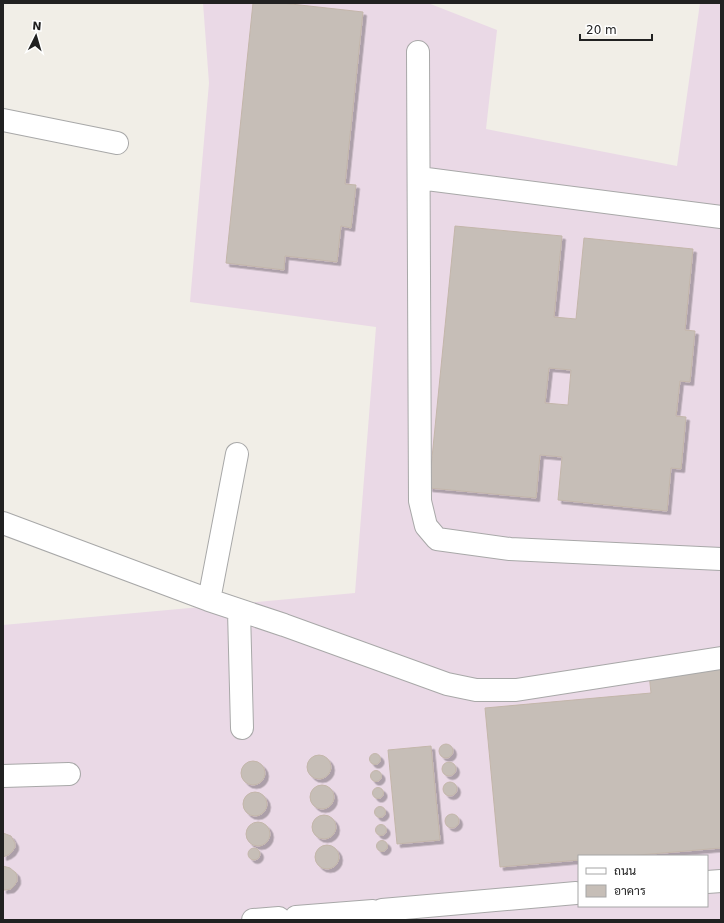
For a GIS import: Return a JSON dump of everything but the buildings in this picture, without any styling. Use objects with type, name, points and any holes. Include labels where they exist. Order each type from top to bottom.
[{"type":"lane","points":[[418,52],[420,501],[426,526],[437,539],[510,549],[721,559]]},
{"type":"lane","points":[[3,120],[117,143]]},
{"type":"lane","points":[[419,178],[721,216]]},
{"type":"lane","points":[[209,600],[237,454]]},
{"type":"lane","points":[[3,523],[209,600],[284,625],[448,684],[476,690],[516,690],[721,658]]},
{"type":"lane","points":[[240,610],[242,728]]},
{"type":"lane","points":[[3,776],[69,774]]},
{"type":"lane","points":[[708,882],[721,881]]},
{"type":"lane","points":[[253,920],[378,910],[487,911],[576,893]]},
{"type":"shaded area","points":[[203,3],[428,3],[497,30],[486,129],[677,166],[700,3],[721,3],[721,920],[3,920],[3,625],[355,593],[376,327],[190,302],[209,83]]}]
